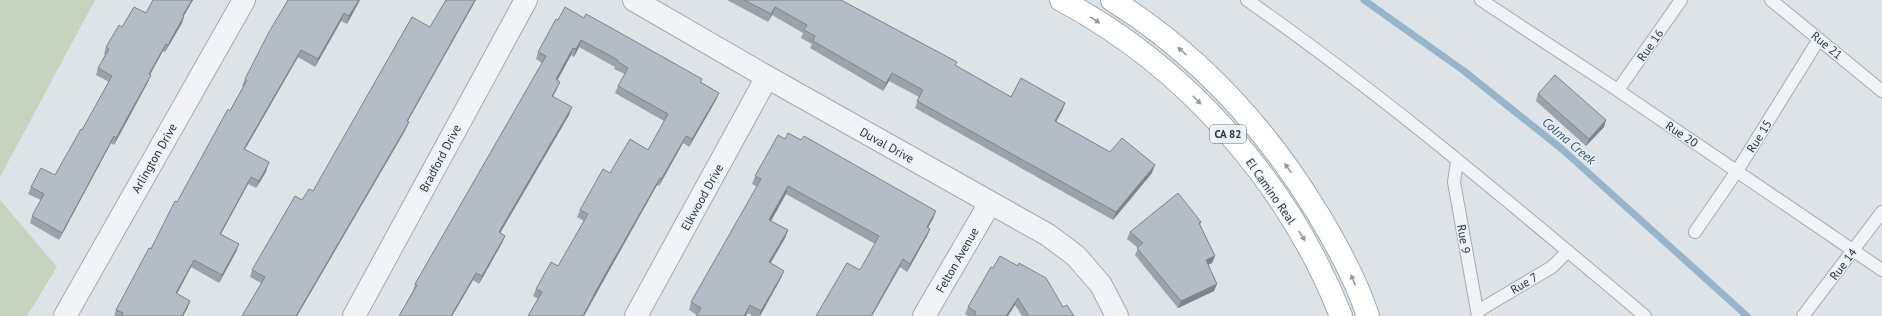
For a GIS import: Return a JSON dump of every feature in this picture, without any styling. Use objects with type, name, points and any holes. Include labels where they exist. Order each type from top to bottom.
[{"type":"main road","name":"El Camino Real","points":[[1061,0],[1121,36],[1159,64],[1223,127],[1253,163],[1283,206],[1308,246],[1329,286],[1341,316]]},
{"type":"main road","name":"CA 82","points":[[1112,0],[1137,16],[1176,45],[1210,76],[1242,109],[1272,146],[1304,190],[1329,232],[1350,272],[1368,316]]},
{"type":"street","name":"Arlington Drive","points":[[65,316],[244,0]]},
{"type":"street","name":"Bradford Drive","points":[[354,316],[526,0]]},
{"type":"street","name":"Duval Drive","points":[[634,0],[767,77],[1048,235],[1076,256],[1101,285],[1118,316]]},
{"type":"street","name":"Elkwood Drive","points":[[636,316],[767,77]]},
{"type":"street","name":"Felton Avenue","points":[[924,316],[990,203]]},
{"type":"lane","points":[[1247,0],[1304,40],[1457,161],[1495,189],[1568,251],[1638,314]]},
{"type":"lane","name":"Rue 20","points":[[1481,0],[1499,5],[1618,90],[1882,270]]},
{"type":"lane","name":"Rue 16","points":[[1618,90],[1682,0]]},
{"type":"lane","name":"Rue 21","points":[[1771,0],[1882,91]]},
{"type":"lane","name":"Rue 15","points":[[1695,232],[1737,171],[1819,39]]},
{"type":"lane","name":"Rue 9","points":[[1457,161],[1454,182],[1478,314]]},
{"type":"lane","name":"Rue 14","points":[[1803,316],[1882,212]]},
{"type":"lane","name":"Rue 7","points":[[1478,314],[1552,267],[1568,251]]},
{"type":"green space","points":[[0,0],[95,0],[0,177]]},
{"type":"green space","points":[[0,200],[57,267],[27,316],[0,316]]},
{"type":"building","points":[[153,0],[192,0],[168,45],[166,44],[149,74],[151,75],[116,138],[114,136],[62,233],[32,216],[44,194],[31,187],[41,168],[55,175],[112,76],[98,68],[109,49],[106,47],[119,25],[122,27],[134,7],[146,13]]},
{"type":"building","points":[[288,0],[359,0],[349,16],[344,13],[318,59],[301,50],[244,149],[269,162],[259,181],[251,177],[220,234],[239,244],[222,275],[194,260],[176,293],[190,301],[182,316],[122,316],[123,313],[116,310],[149,248],[151,249],[175,201],[177,202],[228,109],[230,111],[247,80],[245,79],[269,32]]},
{"type":"building","points":[[446,0],[475,0],[407,121],[409,122],[296,316],[242,316],[265,277],[252,270],[295,196],[302,200],[309,189],[313,191],[412,17],[430,27]]},
{"type":"building","points":[[744,0],[841,0],[957,62],[955,65],[1011,97],[1021,78],[1065,103],[1055,121],[1110,152],[1122,138],[1155,165],[1116,212],[917,101],[923,90],[892,73],[886,83],[813,41],[815,36],[804,30],[807,25],[775,7],[771,14]]},
{"type":"building","points":[[565,7],[584,18],[586,14],[615,30],[702,79],[700,82],[719,93],[692,139],[686,136],[662,178],[660,178],[583,316],[528,316],[542,292],[536,289],[551,262],[558,266],[588,214],[580,210],[603,169],[610,173],[630,139],[648,150],[668,114],[618,86],[628,68],[617,61],[618,60],[581,40],[576,49],[573,48],[556,79],[560,82],[552,96],[572,107],[499,232],[505,236],[482,276],[476,273],[451,316],[399,316],[417,285],[415,284],[546,56],[538,52],[556,19],[558,20]]},
{"type":"building","points":[[1555,75],[1606,120],[1589,139],[1538,94]]},
{"type":"building","points":[[788,133],[801,140],[804,136],[936,211],[927,227],[930,229],[910,264],[903,259],[871,316],[816,316],[847,263],[860,270],[879,236],[788,186],[769,220],[788,230],[769,262],[784,271],[761,311],[750,305],[744,316],[696,316],[701,308],[691,302],[761,179],[755,176],[778,135],[785,139]]},
{"type":"building","points":[[1178,193],[1201,222],[1199,223],[1215,256],[1206,260],[1217,284],[1181,301],[1137,248],[1143,243],[1130,232]]},
{"type":"building","points":[[1000,256],[1018,266],[1019,263],[1046,278],[1063,307],[1067,305],[1074,316],[1029,316],[1018,298],[1006,316],[974,316],[976,312],[968,307],[991,267],[993,268]]},
{"type":"waterway","name":"Colma Creek","points":[[1364,0],[1464,71],[1563,150],[1747,316]]}]
